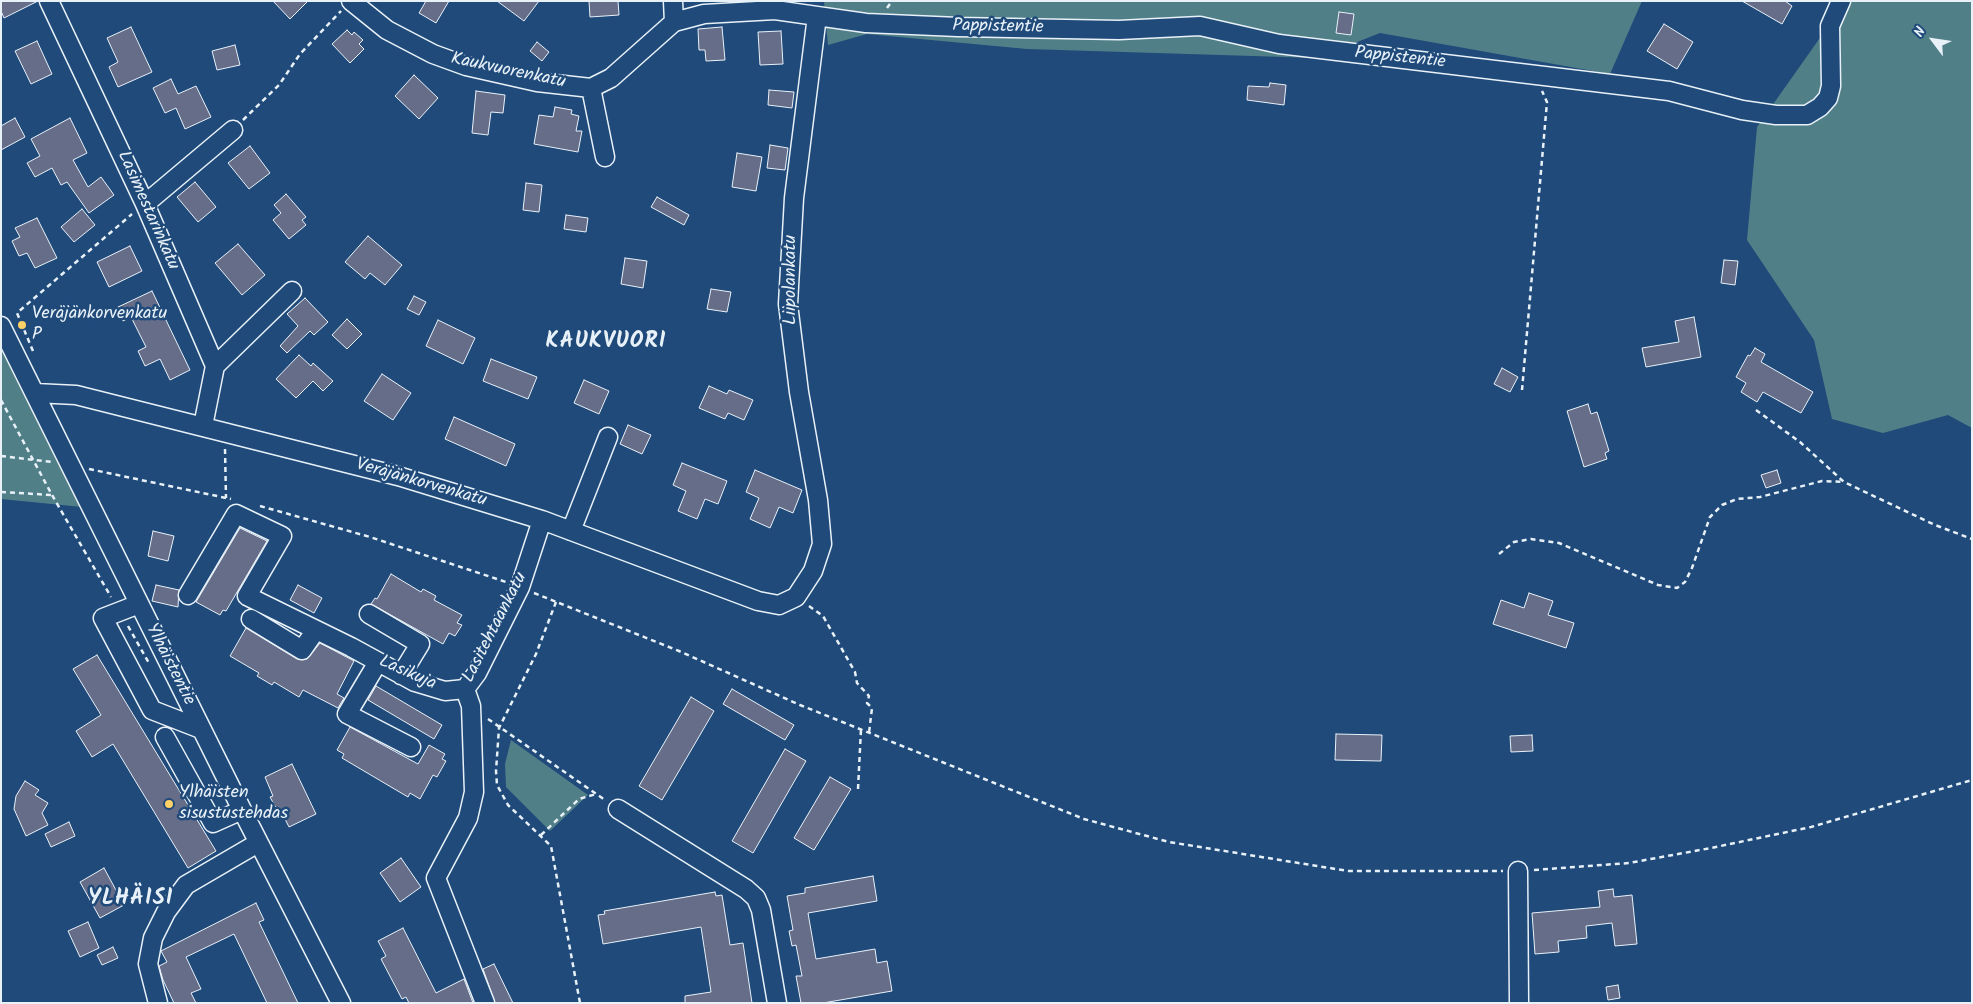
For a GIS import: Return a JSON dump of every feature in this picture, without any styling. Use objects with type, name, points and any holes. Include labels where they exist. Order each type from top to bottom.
[{"type":"street","name":"Lasimestarinkatu","points":[[49,1],[145,204],[216,366]]},
{"type":"street","points":[[673,1],[674,22]]},
{"type":"street","name":"Pappistentie","points":[[866,23],[1119,30],[1200,26],[1279,44],[1533,73],[1669,91],[1742,110],[1776,115],[1807,115],[1820,107],[1828,98],[1831,86],[1830,26],[1841,1]]},
{"type":"street","name":"Kaukvuorenkatu","points":[[348,4],[387,30],[433,54],[466,66],[537,82],[591,88],[611,78],[674,22],[704,14],[775,10],[866,23]]},
{"type":"street","name":"Liipolankatu","points":[[796,597],[813,571],[822,544],[818,500],[799,392],[788,304],[794,198],[817,16]]},
{"type":"street","points":[[591,88],[605,157]]},
{"type":"street","points":[[145,204],[233,130]]},
{"type":"street","points":[[203,426],[216,366],[292,291]]},
{"type":"street","name":"Ylhäistentie","points":[[1,326],[258,843],[341,1003]]},
{"type":"street","name":"Veräjänkorvenkatu","points":[[35,392],[76,395],[398,476],[542,520],[758,601],[779,605],[796,597]]},
{"type":"street","points":[[571,531],[608,437]]},
{"type":"street","name":"Lasikuja","points":[[188,595],[236,514],[282,536],[247,596],[351,647],[402,675],[435,689],[455,691],[465,689]]},
{"type":"street","name":"Lasitehtaankatu","points":[[485,1003],[436,878],[468,818],[472,805],[474,779],[471,706],[465,689],[478,672],[520,587],[542,520]]},
{"type":"street","points":[[139,604],[103,618],[152,710],[202,729]]},
{"type":"street","points":[[370,614],[420,644],[402,675]]},
{"type":"street","points":[[251,619],[302,650],[316,630]]},
{"type":"street","points":[[378,662],[347,714],[411,747]]},
{"type":"street","points":[[165,737],[213,823],[242,810]]},
{"type":"street","points":[[618,809],[746,889],[756,898],[761,910],[777,1003]]},
{"type":"street","points":[[158,1003],[148,964],[153,938],[166,912],[186,885],[258,843]]},
{"type":"street","points":[[1518,871],[1519,1003]]},
{"type":"path","points":[[233,130],[279,85],[300,54],[348,4]]},
{"type":"path","points":[[1522,390],[1547,102],[1533,73]]},
{"type":"path","points":[[34,352],[17,313],[145,204]]},
{"type":"path","points":[[1,400],[33,459]]},
{"type":"path","points":[[1756,410],[1800,442],[1844,482],[1936,525],[1972,539]]},
{"type":"path","points":[[225,431],[226,498]]},
{"type":"path","points":[[1,456],[71,465],[235,500]]},
{"type":"path","points":[[1499,554],[1514,542],[1531,538],[1559,543],[1658,585],[1677,588],[1685,582],[1692,568],[1710,516],[1722,505],[1737,499],[1760,497],[1822,481],[1844,482]]},
{"type":"path","points":[[1,492],[52,495]]},
{"type":"path","points":[[254,505],[370,537],[520,587],[679,651],[800,706],[1084,819],[1170,842],[1348,871],[1518,871],[1629,863],[1811,827],[1972,780]]},
{"type":"path","points":[[796,597],[823,616],[855,672],[857,683],[869,696],[867,703],[872,708],[869,733]]},
{"type":"path","points":[[556,602],[536,654],[500,728],[496,771],[501,794],[508,805],[542,835],[551,846],[580,1003]]},
{"type":"path","points":[[471,706],[618,809]]},
{"type":"path","points":[[858,789],[861,729]]},
{"type":"path","points":[[542,835],[579,799],[596,794]]},
{"type":"green space","points":[[824,1],[1642,1],[1610,74],[1380,33],[1317,58],[1027,49],[867,34],[828,45]]},
{"type":"green space","points":[[1846,1],[1972,1],[1972,428],[1948,415],[1883,433],[1832,419],[1814,340],[1747,240],[1757,127]]},
{"type":"green space","points":[[1,342],[82,507],[1,499]]},
{"type":"green space","points":[[511,740],[588,795],[550,831],[506,787],[505,764]]},
{"type":"building","points":[[1,1],[38,1],[4,18],[1,11]]},
{"type":"building","points":[[273,1],[308,1],[290,19]]},
{"type":"building","points":[[426,1],[449,1],[436,23],[419,13]]},
{"type":"building","points":[[497,1],[539,1],[524,21]]},
{"type":"building","points":[[589,1],[618,1],[619,15],[590,17]]},
{"type":"building","points":[[1742,1],[1785,1],[1792,6],[1782,24]]},
{"type":"building","points":[[1339,12],[1354,14],[1351,35],[1336,33]]},
{"type":"building","points":[[1664,24],[1693,42],[1677,69],[1647,51]]},
{"type":"building","points":[[131,27],[152,72],[118,87],[109,67],[118,62],[107,38]]},
{"type":"building","points":[[722,27],[725,60],[706,61],[705,50],[699,50],[698,29]]},
{"type":"building","points":[[347,30],[352,35],[354,32],[363,40],[359,44],[364,49],[350,63],[332,44]]},
{"type":"building","points":[[781,31],[783,64],[760,65],[758,32]]},
{"type":"building","points":[[37,41],[52,74],[31,84],[15,51]]},
{"type":"building","points":[[537,42],[549,52],[542,61],[530,51]]},
{"type":"building","points":[[235,45],[240,65],[217,70],[212,51]]},
{"type":"building","points":[[414,75],[438,98],[419,119],[395,96]]},
{"type":"building","points":[[171,79],[178,94],[196,86],[211,117],[185,129],[176,108],[165,113],[153,88]]},
{"type":"building","points":[[1270,83],[1286,85],[1284,105],[1247,100],[1248,86],[1269,87]]},
{"type":"building","points":[[769,90],[794,92],[792,108],[768,105]]},
{"type":"building","points":[[476,91],[505,95],[503,113],[491,112],[488,135],[472,133]]},
{"type":"building","points":[[555,107],[572,110],[571,114],[579,116],[576,131],[582,131],[578,152],[534,144],[539,115],[553,117]]},
{"type":"building","points":[[15,118],[25,137],[1,150],[1,126]]},
{"type":"building","points":[[70,118],[87,153],[73,160],[88,187],[101,177],[114,195],[89,213],[67,182],[61,185],[52,168],[35,177],[27,163],[40,156],[31,139]]},
{"type":"building","points":[[770,145],[788,148],[785,170],[767,168]]},
{"type":"building","points":[[250,146],[270,173],[249,189],[228,163]]},
{"type":"building","points":[[737,153],[762,157],[756,191],[732,187]]},
{"type":"building","points":[[195,182],[216,207],[198,222],[177,197]]},
{"type":"building","points":[[526,183],[542,185],[539,212],[523,210]]},
{"type":"building","points":[[286,194],[306,217],[302,220],[306,225],[289,239],[273,220],[281,213],[274,205]]},
{"type":"building","points":[[657,197],[689,215],[684,225],[651,207]]},
{"type":"building","points":[[82,209],[95,225],[74,242],[61,227]]},
{"type":"building","points":[[566,215],[588,218],[586,232],[564,229]]},
{"type":"building","points":[[37,218],[57,258],[35,268],[27,253],[19,256],[12,241],[20,237],[15,228]]},
{"type":"building","points":[[368,236],[402,265],[385,285],[370,273],[365,279],[345,262]]},
{"type":"building","points":[[238,244],[265,275],[242,295],[215,263]]},
{"type":"building","points":[[130,246],[142,271],[109,287],[97,262]]},
{"type":"building","points":[[625,258],[647,261],[643,288],[621,284]]},
{"type":"building","points":[[1724,260],[1738,261],[1735,285],[1721,283]]},
{"type":"building","points":[[711,289],[731,292],[727,312],[707,309]]},
{"type":"building","points":[[152,291],[190,370],[170,380],[160,359],[145,366],[138,351],[146,347],[131,317],[123,321],[116,308]]},
{"type":"building","points":[[414,296],[426,302],[419,315],[407,309]]},
{"type":"building","points":[[305,298],[328,322],[314,335],[310,331],[287,353],[280,346],[298,326],[287,314]]},
{"type":"building","points":[[1694,317],[1701,357],[1646,367],[1642,348],[1679,342],[1675,321]]},
{"type":"building","points":[[347,319],[362,334],[347,349],[332,335]]},
{"type":"building","points":[[438,320],[475,338],[463,364],[426,346]]},
{"type":"building","points":[[1755,348],[1765,354],[1761,362],[1813,392],[1801,413],[1763,392],[1757,402],[1741,392],[1746,383],[1736,377],[1748,355],[1750,356]]},
{"type":"building","points":[[299,355],[311,366],[313,363],[333,381],[323,391],[313,381],[296,398],[276,379]]},
{"type":"building","points":[[491,359],[537,377],[528,399],[483,381]]},
{"type":"building","points":[[1502,368],[1518,377],[1510,392],[1494,384]]},
{"type":"building","points":[[382,374],[411,393],[393,420],[364,401]]},
{"type":"building","points":[[584,380],[609,391],[599,414],[574,403]]},
{"type":"building","points":[[709,386],[727,394],[729,390],[753,400],[744,420],[728,413],[725,419],[699,408]]},
{"type":"building","points":[[1588,404],[1591,414],[1597,412],[1609,451],[1605,453],[1607,459],[1584,467],[1567,411]]},
{"type":"building","points":[[454,417],[515,444],[506,466],[445,439]]},
{"type":"building","points":[[628,425],[651,435],[642,454],[620,444]]},
{"type":"building","points":[[682,463],[727,481],[718,504],[705,499],[697,519],[678,511],[686,491],[673,485]]},
{"type":"building","points":[[755,470],[802,490],[793,513],[779,507],[770,528],[750,519],[759,498],[746,492]]},
{"type":"building","points":[[1777,470],[1781,483],[1766,488],[1761,475]]},
{"type":"building","points":[[240,528],[267,541],[226,611],[223,610],[220,615],[196,602]]},
{"type":"building","points":[[153,531],[174,536],[168,561],[148,556]]},
{"type":"building","points":[[391,574],[421,592],[423,589],[436,596],[434,600],[462,615],[457,623],[462,625],[455,636],[449,633],[443,644],[371,604],[375,598],[377,599]]},
{"type":"building","points":[[156,585],[179,590],[178,607],[152,601]]},
{"type":"building","points":[[298,585],[322,598],[314,613],[290,600]]},
{"type":"building","points":[[1529,593],[1553,601],[1548,615],[1574,623],[1566,648],[1493,624],[1501,600],[1524,608]]},
{"type":"building","points":[[246,628],[297,659],[307,659],[320,643],[354,661],[337,694],[344,698],[338,708],[303,690],[299,697],[274,682],[272,685],[257,676],[259,673],[230,656]]},
{"type":"building","name":"Ylhäisten sisustustehdas","points":[[97,655],[216,851],[188,868],[113,744],[92,757],[76,731],[101,715],[73,669]]},
{"type":"building","points":[[376,686],[442,725],[434,739],[368,700]]},
{"type":"building","points":[[732,689],[794,725],[785,740],[723,704]]},
{"type":"building","points":[[691,697],[714,711],[662,800],[639,786]]},
{"type":"building","points":[[350,727],[418,764],[429,745],[445,754],[442,759],[446,761],[437,777],[433,775],[420,799],[410,793],[408,797],[342,758],[344,754],[337,750]]},
{"type":"building","points":[[1336,734],[1382,735],[1381,761],[1335,760]]},
{"type":"building","points":[[1532,735],[1533,751],[1511,752],[1510,736]]},
{"type":"building","points":[[785,749],[806,761],[753,853],[732,841]]},
{"type":"building","points":[[292,764],[316,814],[289,827],[279,807],[276,808],[270,797],[273,796],[265,777]]},
{"type":"building","points":[[830,777],[851,789],[814,850],[794,838]]},
{"type":"building","points":[[25,781],[39,790],[35,795],[48,803],[42,813],[48,825],[26,836],[14,809],[16,796]]},
{"type":"building","points":[[69,822],[75,836],[51,847],[45,834]]},
{"type":"building","points":[[401,858],[421,887],[400,902],[380,873]]},
{"type":"building","points":[[104,868],[124,905],[100,918],[80,882]]},
{"type":"building","points":[[873,876],[877,901],[808,913],[816,959],[875,949],[877,963],[887,961],[892,991],[823,1003],[801,1003],[796,976],[802,976],[796,945],[792,946],[789,931],[793,930],[787,896],[805,893],[805,888]]},
{"type":"building","points":[[1613,889],[1614,897],[1632,895],[1637,944],[1615,946],[1612,923],[1586,926],[1587,938],[1558,941],[1559,952],[1535,954],[1532,913],[1600,907],[1598,891]]},
{"type":"building","points":[[715,892],[716,896],[722,895],[730,945],[743,943],[752,1003],[685,1003],[685,996],[711,992],[701,927],[603,944],[598,915],[605,914],[604,911]]},
{"type":"building","points":[[256,903],[264,920],[259,922],[298,1003],[267,1003],[234,934],[186,957],[201,989],[191,993],[196,1003],[174,1003],[163,980],[159,966],[167,962],[161,951]]},
{"type":"building","points":[[88,922],[99,948],[80,957],[68,931]]},
{"type":"building","points":[[403,928],[436,993],[464,979],[473,1003],[409,1003],[406,997],[402,999],[381,959],[386,956],[378,941]]},
{"type":"building","points":[[113,947],[118,958],[102,965],[97,955]]},
{"type":"building","points":[[494,964],[513,1003],[495,1003],[483,969]]},
{"type":"building","points":[[1618,985],[1620,998],[1608,1000],[1606,987]]},
{"type":"place","name":"Veräjänkorvenkatu P","points":[[22,325]]},
{"type":"place","name":"Ylhäisten sisustustehdas","points":[[169,804]]},
{"type":"district","name":"KAUKVUORI","points":[[606,343]]},
{"type":"district","name":"YLHÄISI","points":[[131,900]]}]
